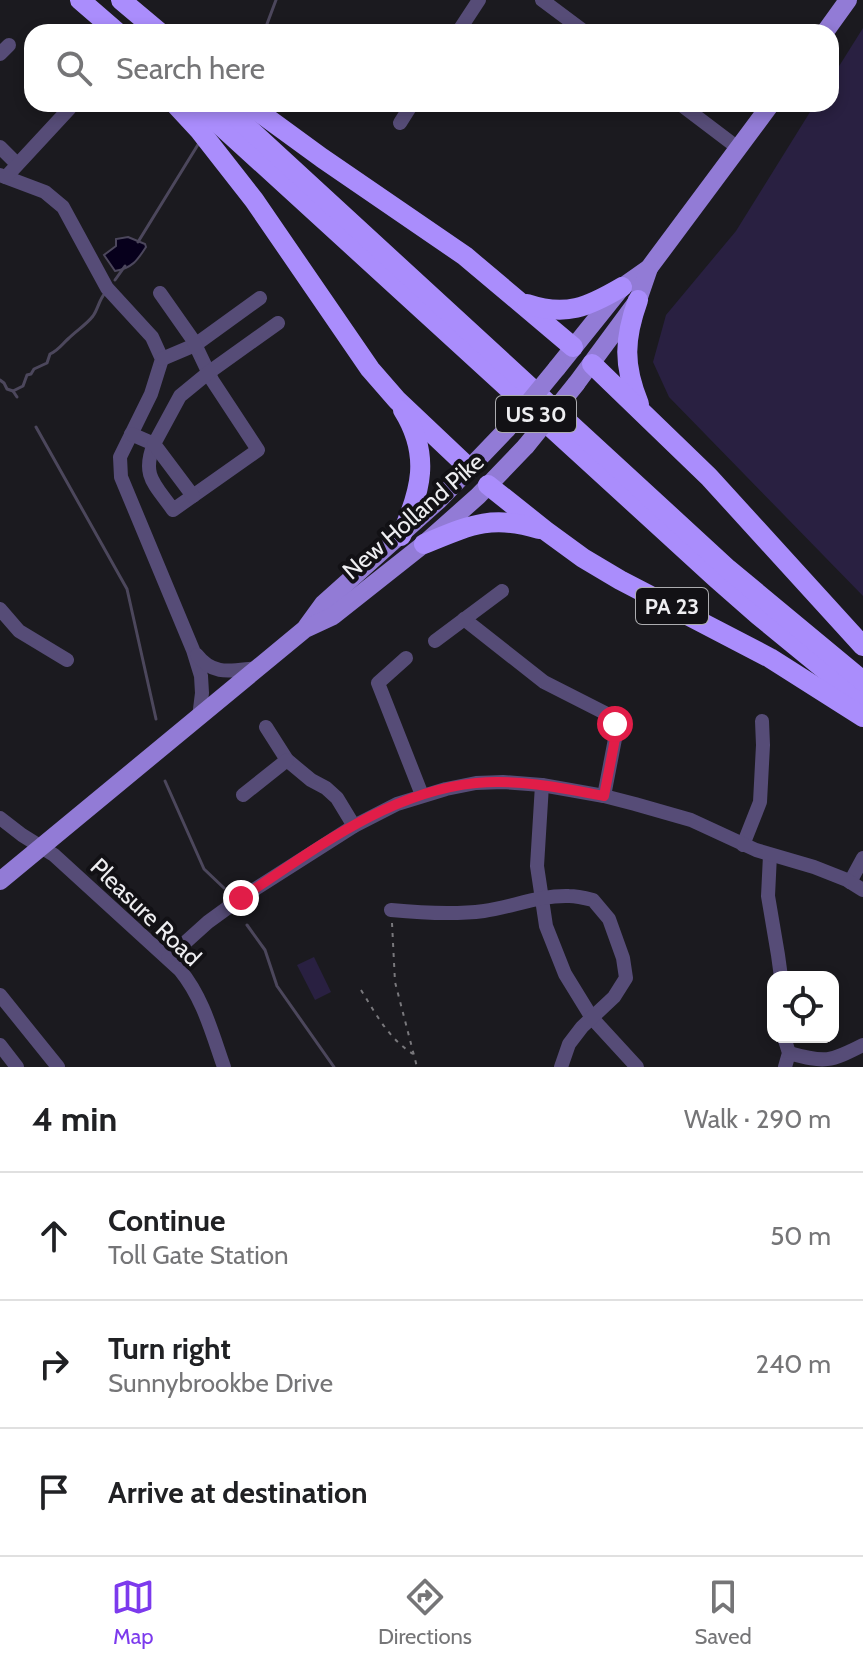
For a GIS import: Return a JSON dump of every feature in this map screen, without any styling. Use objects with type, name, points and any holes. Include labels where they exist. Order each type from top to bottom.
[{"type":"highway","points":[[121,0],[150,24]]},
{"type":"highway","points":[[93,3],[108,24]]},
{"type":"highway","points":[[93,3],[129,24]]},
{"type":"highway","points":[[259,112],[465,256],[573,347]]},
{"type":"highway","points":[[210,117],[273,226],[359,354],[397,400],[470,469]]},
{"type":"highway","name":"US 30","points":[[210,117],[716,558],[863,681]]},
{"type":"highway","name":"US 30","points":[[210,117],[716,578],[863,701]]},
{"type":"highway","points":[[519,301],[542,308],[568,310],[592,304],[622,287]]},
{"type":"highway","points":[[638,300],[629,328],[626,357],[631,383],[642,411]]},
{"type":"highway","points":[[592,364],[746,516],[863,646]]},
{"type":"highway","points":[[397,400],[412,426],[421,460],[419,491],[401,536]]},
{"type":"highway","name":"PA 23","points":[[488,485],[546,531],[602,569],[770,658],[863,717]]},
{"type":"highway","points":[[424,544],[486,522],[516,523],[546,531]]},
{"type":"main road","points":[[831,24],[848,0]]},
{"type":"main road","name":"New Holland Pike","points":[[305,629],[333,616],[424,544],[526,446],[592,364],[638,300],[649,268],[765,112]]},
{"type":"main road","name":"New Holland Pike","points":[[0,881],[305,629],[323,604],[401,536],[470,469],[507,429],[622,287],[649,268]]},
{"type":"main road","points":[[573,347],[592,364]]},
{"type":"main road","name":"PA 23","points":[[470,469],[488,485]]},
{"type":"street","points":[[463,24],[479,0]]},
{"type":"street","points":[[542,0],[574,24]]},
{"type":"street","points":[[66,112],[3,176],[45,192],[63,207],[107,288],[152,337],[162,359],[151,394],[120,457],[121,477],[193,650],[201,676],[199,717]]},
{"type":"street","points":[[400,123],[407,112]]},
{"type":"street","points":[[691,112],[738,148]]},
{"type":"street","points":[[0,147],[17,164]]},
{"type":"street","points":[[160,293],[195,345],[208,373],[258,450],[173,510],[149,475],[148,459],[180,396],[208,373],[278,323]]},
{"type":"street","points":[[162,359],[195,345],[260,298]]},
{"type":"street","points":[[131,434],[154,444],[193,496]]},
{"type":"street","points":[[435,641],[502,591]]},
{"type":"street","points":[[0,609],[19,631],[67,660]]},
{"type":"street","points":[[464,619],[544,682],[605,713],[615,724],[604,796]]},
{"type":"street","points":[[193,650],[204,664],[214,670],[258,668]]},
{"type":"street","points":[[406,658],[378,683],[422,795]]},
{"type":"street","points":[[743,845],[760,802],[762,721]]},
{"type":"street","points":[[266,727],[287,760],[337,798],[354,826]]},
{"type":"street","points":[[243,795],[287,760]]},
{"type":"street","points":[[168,958],[230,906],[354,826],[422,795],[476,783],[542,785],[604,796],[672,814],[743,845],[814,867],[857,886],[863,858]]},
{"type":"street","points":[[542,785],[537,866],[540,898],[554,951],[592,1018],[637,1067]]},
{"type":"street","name":"Pleasure Road","points":[[0,818],[54,855],[168,958],[194,989],[224,1067]]},
{"type":"street","points":[[770,855],[768,896],[780,971]]},
{"type":"street","points":[[391,910],[479,912],[540,898],[570,896],[593,900],[609,919],[623,958],[626,978],[614,997],[569,1044],[561,1067]]},
{"type":"street","points":[[0,995],[58,1067]]},
{"type":"street","points":[[0,1045],[17,1067]]},
{"type":"street","points":[[787,1060],[825,1061],[863,1045]]},
{"type":"path","points":[[391,910],[395,982],[417,1067]]},
{"type":"path","points":[[361,990],[385,1030],[414,1055]]},
{"type":"shaded area","points":[[863,28],[863,596],[669,397],[653,362],[666,315],[736,231],[810,112],[839,112],[839,66]]},
{"type":"shaded area","points":[[128,237],[146,247],[134,263],[115,271],[104,255],[116,246],[116,239]]},
{"type":"shaded area","points":[[314,957],[331,992],[315,1000],[297,965]]},
{"type":"waterway","points":[[267,24],[276,0]]},
{"type":"waterway","points":[[138,242],[199,143]]},
{"type":"waterway","points":[[115,280],[125,266]]},
{"type":"waterway","points":[[13,391],[23,386],[27,375],[47,363],[50,354],[90,319],[105,293]]},
{"type":"waterway","points":[[0,380],[17,397]]},
{"type":"waterway","points":[[36,427],[127,589],[156,719]]},
{"type":"waterway","points":[[165,781],[204,869],[224,888]]},
{"type":"waterway","points":[[247,925],[265,950],[277,986],[334,1067]]},
{"type":"route","points":[[241,898],[342,832],[375,814],[422,795],[476,783],[503,782],[604,796],[615,724]]}]
